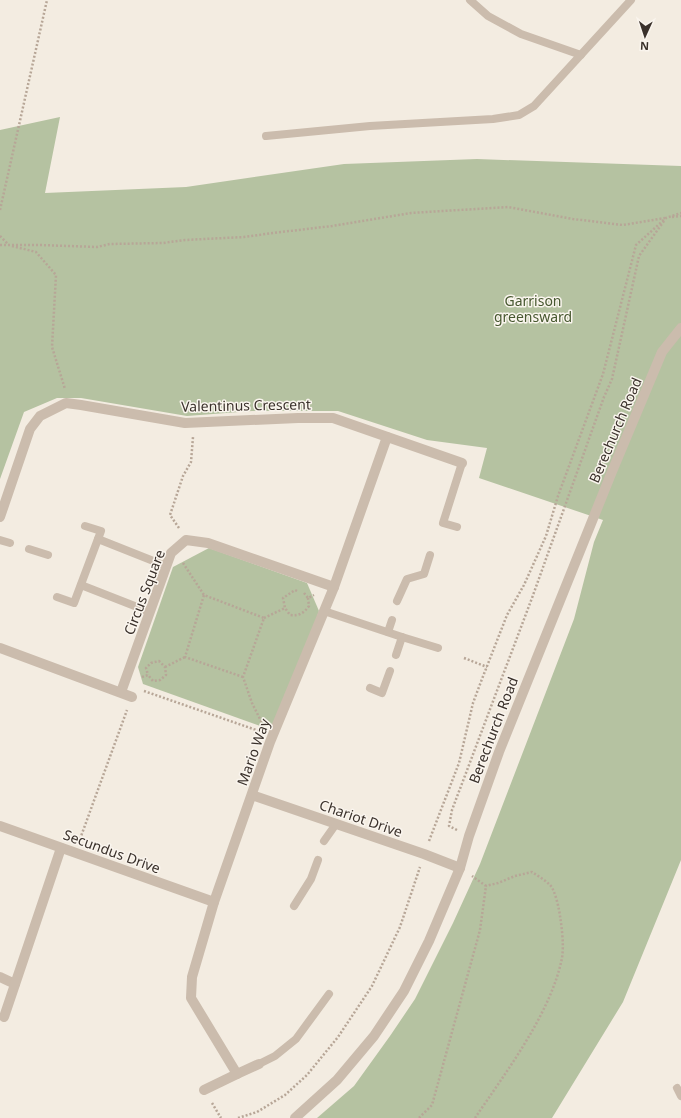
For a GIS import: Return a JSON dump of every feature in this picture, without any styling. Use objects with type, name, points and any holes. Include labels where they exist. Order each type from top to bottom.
[{"type":"street","name":"Berechurch Road","points":[[295,1118],[337,1080],[374,1036],[404,991],[429,941],[460,868],[469,836],[499,752],[620,452],[662,352],[681,328]]},
{"type":"street","name":"Valentinus Crescent","points":[[0,517],[30,429],[40,416],[66,404],[81,405],[184,422],[333,418],[462,463]]},
{"type":"street","name":"Mario Way","points":[[237,1074],[191,998],[192,977],[214,902],[252,795],[269,734],[334,588],[387,437]]},
{"type":"street","name":"Circus Square","points":[[122,692],[171,553],[186,540]]},
{"type":"street","points":[[186,540],[208,543],[334,588]]},
{"type":"street","points":[[0,648],[122,692],[132,697]]},
{"type":"street","name":"Chariot Drive","points":[[252,795],[424,854],[460,868]]},
{"type":"street","name":"Secundus Drive","points":[[0,826],[214,902]]},
{"type":"street","points":[[4,1017],[61,848]]},
{"type":"street","points":[[0,977],[15,984]]},
{"type":"street","points":[[204,1090],[259,1064]]},
{"type":"lane","points":[[470,0],[488,16],[521,34],[581,55]]},
{"type":"lane","points":[[266,136],[370,126],[493,119],[518,114],[534,106],[631,0]]},
{"type":"lane","points":[[456,527],[443,522],[462,463]]},
{"type":"lane","points":[[57,597],[74,603],[101,531],[85,526]]},
{"type":"lane","points":[[98,539],[166,566]]},
{"type":"lane","points":[[0,540],[10,543]]},
{"type":"lane","points":[[28,549],[48,554]]},
{"type":"lane","points":[[397,601],[407,579],[424,574],[430,555]]},
{"type":"lane","points":[[81,585],[150,612]]},
{"type":"lane","points":[[324,611],[438,648]]},
{"type":"lane","points":[[388,632],[392,620]]},
{"type":"lane","points":[[396,655],[402,637]]},
{"type":"lane","points":[[370,688],[382,693],[390,671]]},
{"type":"lane","points":[[324,841],[336,824]]},
{"type":"lane","points":[[294,906],[311,879],[318,860]]},
{"type":"lane","points":[[259,1064],[276,1056],[296,1039],[329,994]]},
{"type":"path","points":[[0,210],[48,0]]},
{"type":"path","points":[[0,246],[97,247],[110,244],[162,243],[185,240],[244,237],[332,226],[411,213],[508,208],[623,225],[681,215]]},
{"type":"path","points":[[238,1118],[257,1112],[285,1094],[307,1075],[338,1037],[372,986],[400,927],[424,854],[459,763],[473,703],[507,615],[524,585],[546,536],[558,496],[603,374],[636,245],[666,218]]},
{"type":"path","points":[[469,836],[449,826],[452,810],[532,598],[604,397],[612,379],[639,256],[666,218]]},
{"type":"path","points":[[0,236],[8,245],[36,252],[56,275],[52,348],[66,394],[66,404]]},
{"type":"path","points":[[186,540],[170,515],[183,476],[191,462],[194,422]]},
{"type":"path","points":[[177,548],[184,564],[204,596],[264,618]]},
{"type":"path","points":[[295,590],[303,592],[308,598],[309,606],[305,612],[298,616],[290,615],[285,608],[283,598],[295,590]]},
{"type":"path","points":[[308,598],[317,594],[329,599]]},
{"type":"path","points":[[185,657],[204,596]]},
{"type":"path","points":[[269,734],[252,703],[243,677],[264,618],[285,608]]},
{"type":"path","points":[[165,667],[185,657],[243,677]]},
{"type":"path","points":[[464,658],[487,668]]},
{"type":"path","points":[[160,661],[165,667],[166,675],[160,680],[153,681],[148,675],[146,668],[151,663],[160,661]]},
{"type":"path","points":[[136,678],[148,675]]},
{"type":"path","points":[[142,687],[148,692]]},
{"type":"path","points":[[75,853],[136,688],[246,728],[269,734]]},
{"type":"path","points":[[460,868],[486,886],[532,872],[550,885],[559,908],[563,931],[562,957],[554,986],[540,1017],[512,1064],[475,1118]]},
{"type":"path","points":[[419,1118],[432,1106],[480,930],[486,886]]},
{"type":"green space","name":"Garrison greensward","points":[[60,117],[45,193],[186,187],[344,164],[477,159],[681,166],[681,860],[623,1002],[552,1118],[317,1118],[354,1086],[390,1036],[415,999],[453,923],[480,864],[574,619],[594,542],[603,520],[479,478],[487,448],[427,440],[338,411],[252,411],[187,416],[81,398],[57,398],[24,412],[0,479],[0,130]]},
{"type":"green space","points":[[209,548],[307,583],[319,611],[280,723],[263,727],[143,684],[138,667],[173,567]]}]
